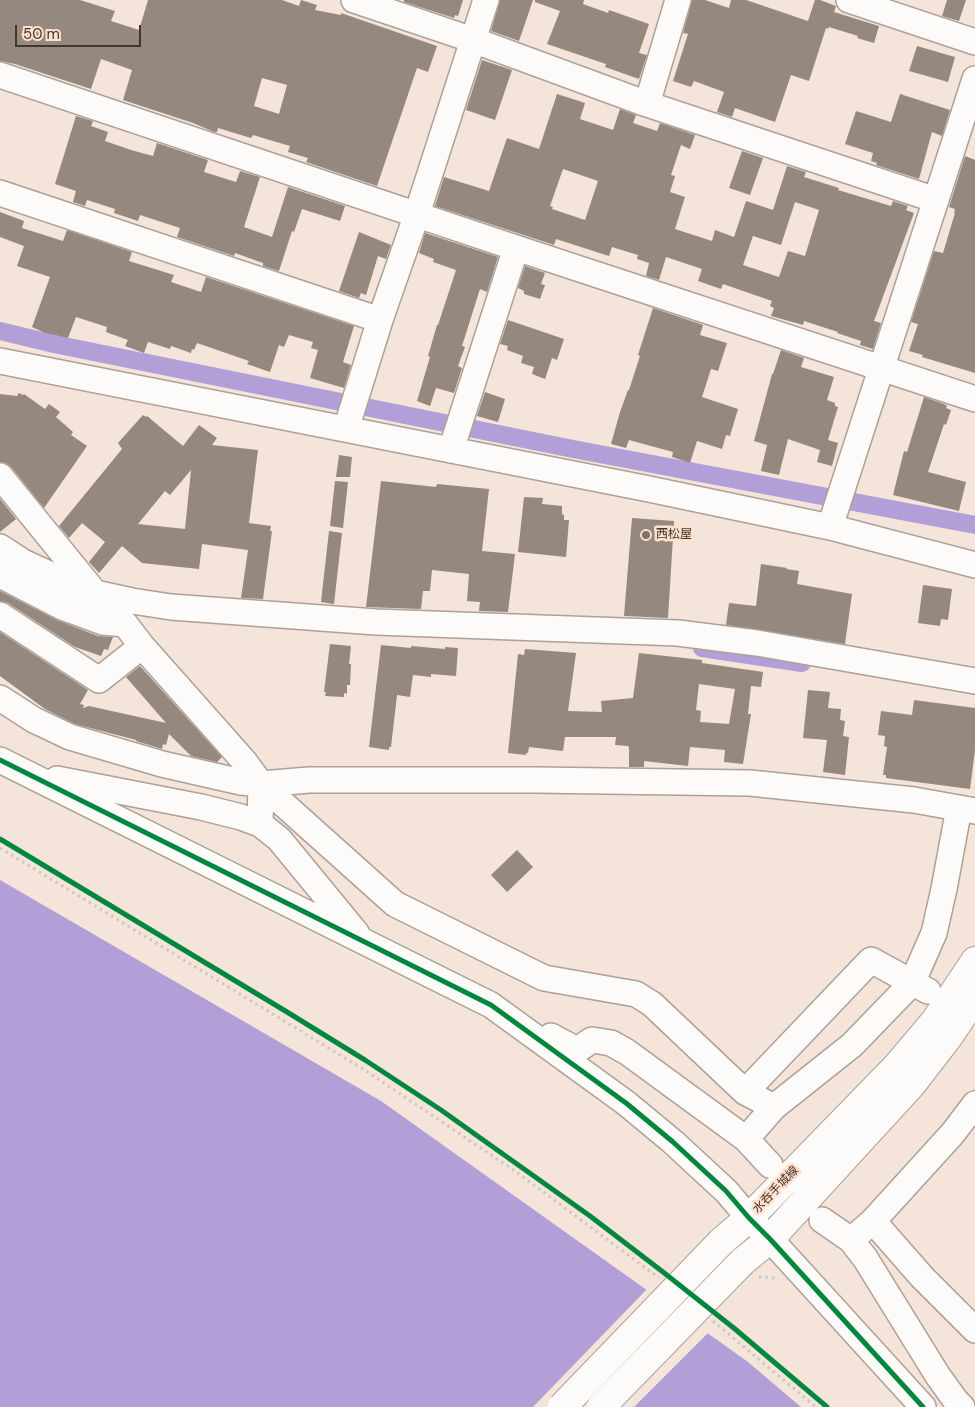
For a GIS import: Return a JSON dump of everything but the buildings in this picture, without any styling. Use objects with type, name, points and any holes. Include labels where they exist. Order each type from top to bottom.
[{"type":"main road","name":"水呑手城線","points":[[562,1407],[721,1242],[748,1218],[897,1066],[935,1021],[975,961]]},
{"type":"main road","points":[[601,1407],[742,1262],[770,1239],[912,1084],[949,1036],[975,997]]},
{"type":"street","points":[[354,0],[473,40],[647,104],[936,200]]},
{"type":"street","points":[[346,429],[486,0]]},
{"type":"street","points":[[647,104],[678,0]]},
{"type":"street","points":[[849,0],[975,42]]},
{"type":"street","points":[[0,75],[975,399]]},
{"type":"street","points":[[830,527],[975,79]]},
{"type":"street","points":[[0,193],[380,320]]},
{"type":"street","points":[[452,450],[516,248]]},
{"type":"street","points":[[0,360],[830,527],[975,565]]},
{"type":"street","points":[[0,476],[97,595],[122,620],[142,646],[244,761],[261,784],[395,904],[544,978],[636,994],[652,1004],[745,1092],[774,1107]]},
{"type":"street","points":[[0,548],[51,577],[97,595],[132,602],[171,607],[334,619],[678,634],[757,643],[975,681]]},
{"type":"street","points":[[0,575],[62,606],[102,622],[122,620]]},
{"type":"street","points":[[0,615],[99,680],[142,646]]},
{"type":"street","points":[[0,698],[34,720],[70,737],[162,764],[261,784],[309,780],[750,783],[914,800],[967,809],[944,889],[920,987],[852,1045],[774,1107],[746,1139]]},
{"type":"street","points":[[7,764],[68,782],[201,807],[260,824],[279,839],[364,942]]},
{"type":"street","points":[[7,764],[517,1017],[577,1050],[592,1040],[611,1043],[627,1052],[746,1139],[770,1166]]},
{"type":"street","points":[[260,824],[261,784]]},
{"type":"street","points":[[745,1092],[870,960],[920,987]]},
{"type":"street","points":[[491,1005],[626,1103],[673,1142],[726,1191],[748,1218],[770,1239],[923,1407]]},
{"type":"street","points":[[851,1240],[873,1221],[953,1133],[975,1104]]},
{"type":"street","points":[[822,1220],[851,1240],[870,1266],[938,1376],[956,1402],[962,1407]]},
{"type":"street","points":[[873,1221],[922,1278],[975,1330]]},
{"type":"path","points":[[0,848],[286,1021],[402,1094],[522,1176],[662,1280]]},
{"type":"path","points":[[712,1320],[816,1407]]},
{"type":"shaded area","points":[[0,880],[381,1101],[748,1362],[801,1407],[0,1407]]},
{"type":"pier","points":[[648,1288],[709,1332],[634,1407],[533,1407]]},
{"type":"waterway","points":[[0,331],[54,344],[573,449],[975,525]]},
{"type":"waterway","points":[[702,648],[802,663]]},
{"type":"cycle path","points":[[0,760],[491,1005],[626,1103],[673,1142],[726,1191],[923,1407]]},
{"type":"cycle path","points":[[0,839],[287,1012],[441,1110],[590,1216],[663,1272],[735,1329],[827,1407]]},
{"type":"place","name":"西松屋","points":[[646,535]]}]
